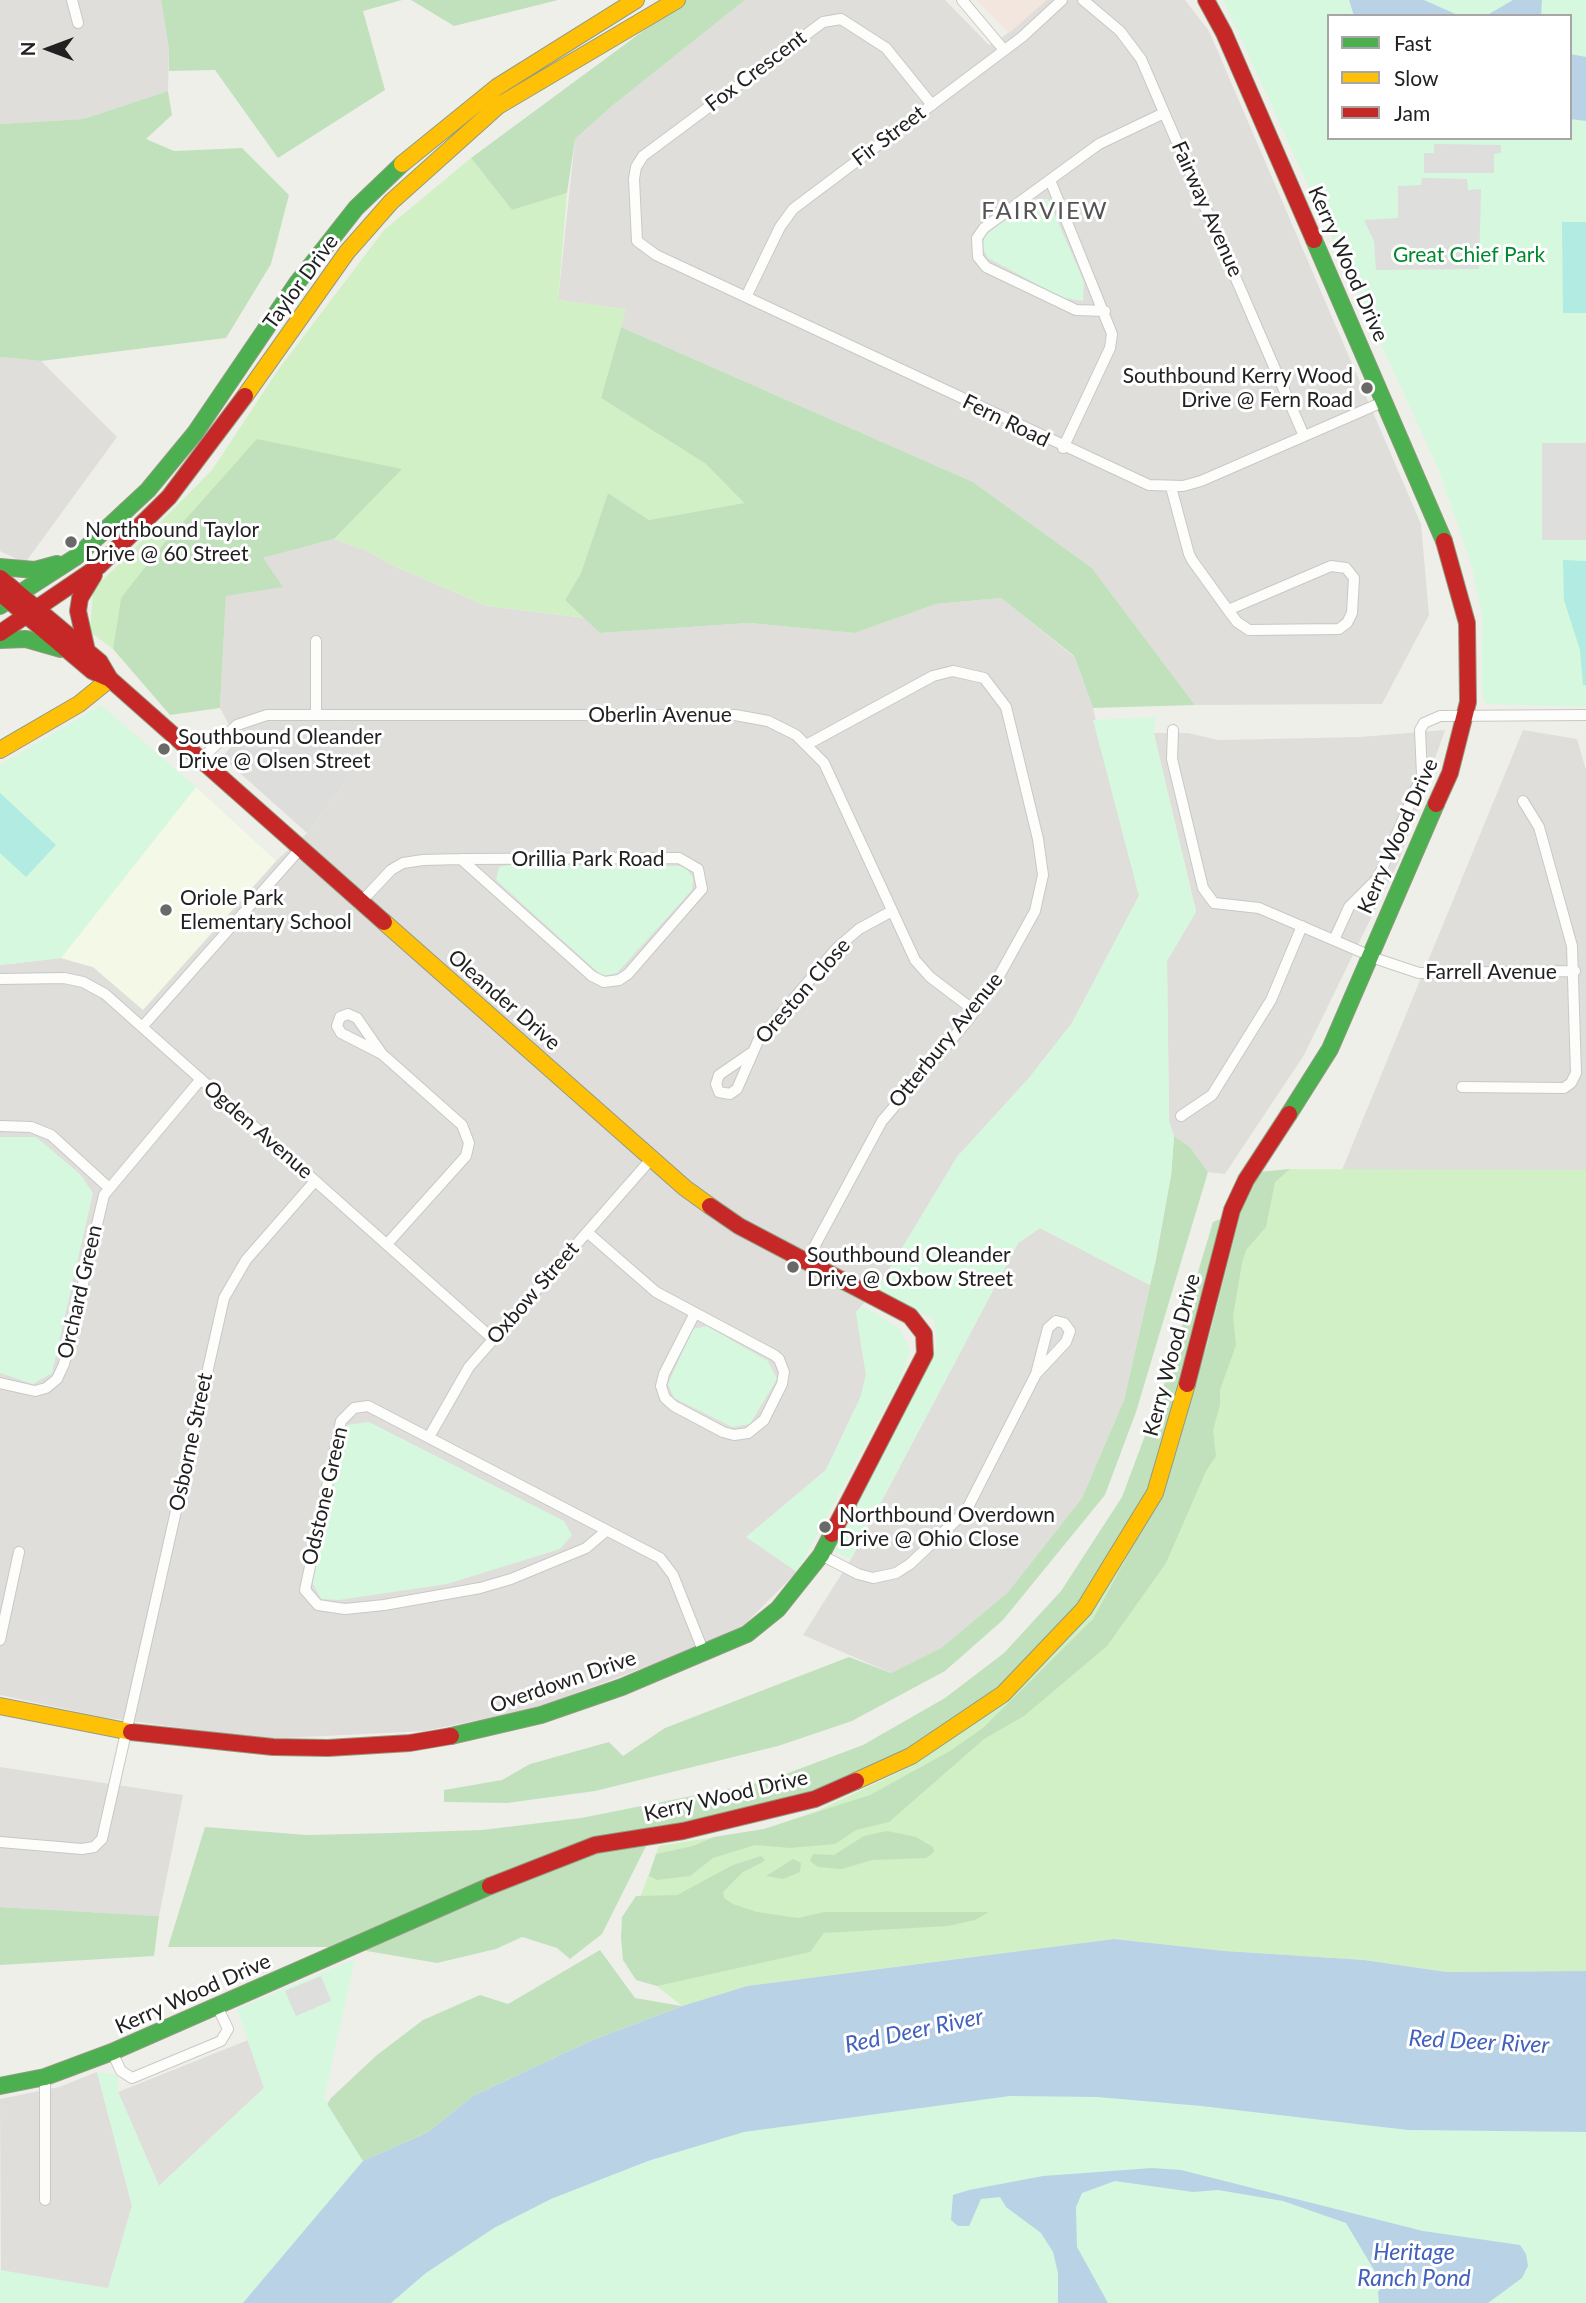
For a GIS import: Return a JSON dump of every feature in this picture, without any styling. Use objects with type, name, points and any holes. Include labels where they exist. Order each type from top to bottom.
[{"type":"street","points":[[72,0],[78,23]]},
{"type":"street","name":"Taylor Drive","points":[[8,599],[76,557],[116,523],[173,461],[298,283],[356,208],[387,177],[457,117],[497,87],[636,0]]},
{"type":"street","name":"Taylor Drive","points":[[0,633],[34,613],[99,566],[143,525],[195,466],[347,252],[391,202],[498,106],[677,0]]},
{"type":"street","points":[[962,0],[1004,50]]},
{"type":"street","name":"Fir Street","points":[[746,297],[780,228],[793,209],[1004,50],[1062,0]]},
{"type":"street","name":"Fairway Avenue","points":[[1083,0],[1120,31],[1135,49],[1304,436]]},
{"type":"street","name":"Kerry Wood Drive","points":[[0,2086],[45,2077],[112,2052],[500,1882],[595,1845],[683,1831],[815,1799],[911,1756],[1003,1694],[1084,1609],[1155,1493],[1199,1343],[1232,1210],[1246,1180],[1330,1049],[1369,954],[1443,792],[1466,715],[1467,623],[1456,570],[1224,33],[1206,0]]},
{"type":"street","name":"Fox Crescent","points":[[637,241],[635,173],[643,156],[823,22],[841,19],[886,48],[932,105]]},
{"type":"street","points":[[1105,311],[1072,308],[986,267],[978,257],[977,239],[984,228],[1099,144],[1164,113]]},
{"type":"street","points":[[1050,180],[1105,311],[1112,341],[1063,448]]},
{"type":"street","name":"Fern Road","points":[[637,241],[656,256],[1141,484],[1171,487],[1201,481],[1385,401]]},
{"type":"street","points":[[1171,487],[1189,554],[1228,610],[1248,630],[1334,631],[1343,627],[1350,618],[1354,578],[1346,568],[1331,566],[1228,610]]},
{"type":"street","points":[[0,567],[43,569],[76,557]]},
{"type":"street","points":[[87,651],[79,625],[79,604],[99,566]]},
{"type":"street","points":[[0,578],[8,599],[34,613]]},
{"type":"street","name":"Oleander Drive","points":[[34,613],[100,662],[110,679]]},
{"type":"street","name":"Oleander Drive","points":[[34,613],[70,652],[92,670],[110,679],[652,1158],[721,1215],[899,1311]]},
{"type":"street","points":[[0,640],[26,639],[70,652]]},
{"type":"street","points":[[316,641],[316,714]]},
{"type":"street","name":"Otterbury Avenue","points":[[806,1262],[882,1121],[975,1011],[999,976],[1031,919],[1042,886],[1038,839],[1006,707],[990,683],[976,675],[942,673],[808,744]]},
{"type":"street","points":[[0,750],[73,708],[110,679]]},
{"type":"street","name":"Oberlin Avenue","points":[[200,760],[229,730],[250,719],[267,715],[735,715],[768,720],[788,729],[808,744],[824,763],[836,784],[912,955],[924,971],[975,1011]]},
{"type":"street","points":[[1334,940],[1349,907],[1378,878],[1422,775],[1420,730],[1424,723],[1435,716],[1586,715]]},
{"type":"street","name":"Farrell Avenue","points":[[1173,730],[1172,759],[1205,894],[1214,903],[1259,908],[1404,969],[1425,974],[1575,971]]},
{"type":"street","points":[[1462,1087],[1556,1088],[1571,1083],[1576,1073],[1575,971],[1572,946],[1539,827],[1523,801]]},
{"type":"street","points":[[142,1026],[301,848]]},
{"type":"street","name":"Orillia Park Road","points":[[361,902],[385,874],[403,863],[461,859],[679,858],[698,869],[702,889],[628,974],[619,980],[604,982],[592,976],[461,859]]},
{"type":"street","name":"Oreston Close","points":[[751,1052],[837,948],[859,929],[892,911]]},
{"type":"street","points":[[1181,1116],[1204,1103],[1225,1074],[1271,1000],[1302,926]]},
{"type":"street","name":"Ogden Avenue","points":[[0,979],[57,977],[83,982],[105,994],[494,1339]]},
{"type":"street","points":[[382,1054],[462,1125],[469,1143],[466,1156],[387,1244]]},
{"type":"street","name":"Orchard Green","points":[[0,1383],[23,1390],[40,1390],[52,1384],[61,1372],[97,1213],[108,1187],[201,1079]]},
{"type":"street","points":[[0,1126],[31,1127],[51,1135],[108,1187]]},
{"type":"street","name":"Oxbow Street","points":[[429,1437],[458,1383],[652,1158]]},
{"type":"street","name":"Osborne Street","points":[[0,1842],[82,1849],[99,1843],[106,1829],[224,1298],[246,1259],[316,1181]]},
{"type":"street","points":[[587,1232],[648,1286],[774,1355],[782,1363],[784,1378],[779,1391],[764,1420],[748,1433],[734,1435],[723,1432],[674,1406],[665,1398],[661,1386],[664,1374],[695,1313]]},
{"type":"street","name":"Overdown Drive","points":[[0,1706],[127,1732],[200,1742],[298,1748],[410,1743],[489,1729],[541,1715],[704,1653],[747,1634],[778,1609],[821,1555],[925,1354],[924,1334],[910,1317],[899,1311]]},
{"type":"street","points":[[821,1555],[851,1571],[873,1577],[896,1573],[910,1564],[966,1511],[1037,1374]]},
{"type":"street","name":"Odstone Green","points":[[606,1531],[586,1548],[511,1579],[480,1588],[372,1607],[318,1605],[308,1595],[305,1583],[344,1415],[354,1408],[368,1406],[654,1555],[667,1564],[704,1653]]},
{"type":"street","points":[[0,1640],[19,1552]]},
{"type":"street","points":[[112,2052],[123,2074],[132,2078],[221,2041],[226,2037],[228,2029],[217,2006]]},
{"type":"street","points":[[45,2077],[45,2200]]},
{"type":"shaded area","points":[[0,0],[161,0],[169,50],[168,91],[83,119],[0,124]]},
{"type":"shaded area","points":[[745,0],[945,0],[989,45],[1004,36],[1046,0],[1185,0],[1209,31],[1421,524],[1429,615],[1382,704],[1195,705],[1092,568],[973,482],[621,327],[625,309],[558,300],[575,139],[612,106]]},
{"type":"shaded area","points":[[976,0],[1047,0],[1009,33]]},
{"type":"shaded area","points":[[1434,144],[1501,145],[1501,153],[1494,154],[1494,173],[1424,173],[1424,153],[1434,153]]},
{"type":"shaded area","points":[[1422,178],[1467,179],[1468,190],[1481,189],[1479,269],[1376,270],[1374,241],[1364,220],[1398,218],[1398,186],[1421,185]]},
{"type":"shaded area","points":[[1562,222],[1586,222],[1586,313],[1563,313]]},
{"type":"shaded area","points":[[0,357],[41,361],[117,437],[25,563],[0,551]]},
{"type":"shaded area","points":[[1542,443],[1586,443],[1586,540],[1542,540]]},
{"type":"shaded area","points":[[334,539],[365,550],[394,566],[487,606],[586,618],[600,633],[749,623],[855,633],[936,604],[1001,598],[1074,657],[1093,708],[1139,896],[1072,1023],[1029,1078],[957,1157],[878,1288],[856,1312],[866,1375],[861,1396],[826,1470],[747,1537],[797,1572],[744,1625],[670,1658],[536,1708],[425,1731],[263,1739],[102,1717],[0,1695],[0,965],[61,958],[93,967],[143,1009],[276,861],[307,833],[345,784],[260,728],[237,740],[220,708],[226,596],[263,558]]},
{"type":"shaded area","points":[[1563,560],[1586,561],[1586,685],[1583,685],[1580,650],[1564,600]]},
{"type":"shaded area","points":[[348,725],[345,784],[307,833],[222,757],[237,740],[260,728]]},
{"type":"shaded area","points":[[1445,730],[1399,861],[1304,1055],[1225,1174],[1208,1172],[1190,1147],[1174,1136],[1169,1121],[1167,961],[1196,911],[1153,733],[1188,733],[1218,740],[1360,737]]},
{"type":"shaded area","points":[[1523,730],[1577,739],[1586,770],[1586,1170],[1342,1170]]},
{"type":"shaded area","name":"Oriole Park Elementary School","points":[[196,787],[276,861],[143,1010],[93,967],[61,958]]},
{"type":"shaded area","points":[[0,793],[56,845],[26,877],[0,853]]},
{"type":"shaded area","points":[[1040,1228],[1150,1285],[1124,1400],[1082,1498],[1008,1592],[941,1648],[891,1673],[803,1635],[851,1559],[1018,1243]]},
{"type":"shaded area","points":[[0,1767],[183,1795],[159,1916],[0,1907]]},
{"type":"shaded area","points":[[321,1976],[331,2001],[296,2016],[285,1991]]},
{"type":"shaded area","points":[[248,2040],[264,2088],[159,2186],[118,2092]]},
{"type":"shaded area","points":[[97,2072],[132,2206],[108,2289],[1,2272],[0,2099],[59,2087]]},
{"type":"green space","points":[[161,0],[402,0],[363,11],[385,90],[278,158],[215,70],[169,71],[169,50]]},
{"type":"green space","points":[[411,0],[558,0],[454,26]]},
{"type":"green space","points":[[685,0],[745,0],[612,106],[575,139],[567,193],[512,210],[471,158]]},
{"type":"green space","name":"Great Chief Park","points":[[1223,0],[1586,0],[1586,707],[1486,704],[1482,696],[1482,616],[1472,567],[1438,468]]},
{"type":"green space","points":[[168,91],[172,115],[146,139],[174,151],[242,148],[289,195],[271,264],[226,338],[41,361],[0,357],[0,124],[83,119]]},
{"type":"green space","points":[[471,158],[512,210],[567,193],[558,300],[626,309],[601,398],[706,464],[744,503],[649,520],[608,493],[581,573],[565,600],[586,618],[487,606],[394,566],[365,550],[334,539],[401,469],[121,598],[113,649],[90,632],[93,590],[212,470],[278,370],[384,230]]},
{"type":"green space","points":[[1034,199],[1048,199],[1084,282],[1083,301],[1063,298],[988,258],[983,248],[984,236]]},
{"type":"green space","points":[[621,327],[973,482],[1092,568],[1195,705],[1093,708],[1074,656],[1001,598],[936,604],[855,633],[749,623],[600,633],[565,600],[581,573],[608,493],[649,520],[744,503],[706,464],[601,398]]},
{"type":"green space","points":[[257,439],[402,469],[334,539],[263,558],[283,587],[226,596],[220,708],[170,715],[113,649],[121,598],[161,547]]},
{"type":"green space","points":[[101,705],[196,787],[61,958],[0,965],[0,765]]},
{"type":"green space","points":[[1156,717],[1154,733],[1196,912],[1167,961],[1169,1121],[1174,1136],[1171,1175],[1150,1285],[1040,1228],[1018,1243],[851,1559],[831,1550],[937,1346],[934,1320],[878,1288],[957,1157],[1029,1078],[1072,1023],[1139,896],[1093,720]]},
{"type":"green space","points":[[685,866],[693,878],[692,890],[617,973],[602,976],[496,880],[499,867]]},
{"type":"green space","points":[[1174,1136],[1190,1147],[1208,1172],[1136,1412],[1105,1495],[1003,1620],[945,1671],[852,1721],[778,1746],[595,1791],[507,1803],[444,1802],[444,1790],[502,1780],[530,1764],[609,1742],[623,1756],[665,1728],[849,1657],[891,1673],[941,1648],[1008,1592],[1082,1498],[1124,1400],[1156,1259],[1171,1175]]},
{"type":"green space","points":[[0,1137],[36,1137],[80,1174],[93,1193],[52,1373],[33,1384],[0,1373]]},
{"type":"green space","points":[[1290,1169],[1586,1170],[1586,1971],[1447,1972],[1364,1960],[1225,1951],[1114,1939],[747,1986],[682,2006],[643,1975],[630,1925],[659,1846],[764,1829],[817,1811],[914,1765],[1005,1701],[1052,1656],[1090,1611],[1115,1575],[1161,1495],[1207,1345],[1241,1212],[1260,1172]]},
{"type":"green space","points":[[1290,1169],[1275,1182],[1266,1227],[1246,1250],[1242,1263],[1233,1316],[1236,1345],[1220,1390],[1220,1405],[1213,1430],[1216,1456],[1206,1471],[1166,1563],[1107,1646],[1024,1716],[984,1739],[889,1822],[856,1830],[835,1844],[790,1848],[755,1845],[713,1858],[690,1876],[657,1880],[649,1876],[656,1854],[693,1846],[714,1837],[764,1829],[870,1795],[950,1751],[983,1728],[1093,1619],[1161,1495],[1207,1345],[1241,1212],[1249,1192],[1260,1172]]},
{"type":"green space","points":[[1223,1218],[1155,1493],[1084,1609],[1003,1694],[911,1756],[815,1799],[651,1836],[602,1934],[570,1959],[557,1948],[522,1937],[496,1949],[437,1963],[344,1947],[168,1947],[205,1827],[307,1835],[482,1830],[581,1818],[767,1781],[863,1745],[945,1698],[1004,1653],[1061,1591],[1122,1497],[1165,1382],[1213,1222]]},
{"type":"green space","points":[[863,1306],[900,1329],[910,1350],[900,1380],[797,1572],[746,1537],[826,1470],[861,1396],[866,1375],[856,1312]]},
{"type":"green space","points":[[707,1326],[768,1361],[777,1379],[750,1424],[732,1427],[674,1398],[668,1384],[693,1329]]},
{"type":"green space","points":[[369,1422],[564,1521],[572,1535],[560,1549],[447,1584],[339,1600],[321,1599],[312,1582],[345,1425]]},
{"type":"green space","points":[[887,1831],[916,1837],[933,1847],[934,1852],[926,1858],[872,1860],[842,1869],[818,1867],[810,1861],[813,1854],[834,1855],[864,1836]]},
{"type":"green space","points":[[761,1856],[765,1860],[743,1872],[723,1892],[724,1898],[757,1912],[798,1918],[824,1912],[989,1912],[975,1920],[948,1926],[824,1933],[810,1952],[657,1986],[636,1980],[623,1960],[621,1938],[622,1917],[636,1896],[677,1895],[733,1865]]},
{"type":"green space","points":[[793,1859],[801,1863],[800,1872],[783,1879],[766,1876]]},
{"type":"green space","points":[[0,1907],[159,1916],[154,1956],[0,1965]]},
{"type":"green space","points":[[600,1950],[635,1998],[682,2006],[588,2042],[473,2096],[428,2132],[363,2161],[243,2303],[162,2303],[306,2138],[331,2098],[377,2055],[423,2020],[480,1995],[508,2004]]},
{"type":"green space","points":[[355,1959],[324,2099],[363,2161],[243,2303],[0,2303],[0,2270],[108,2288],[132,2206],[97,2072],[118,2075],[118,2092],[159,2186],[264,2088],[237,2009]]},
{"type":"green space","points":[[1010,2096],[1097,2097],[1408,2130],[1586,2132],[1586,2303],[391,2303],[426,2273],[494,2228],[551,2199],[648,2161],[744,2132]]},
{"type":"water","points":[[1349,0],[1424,0],[1456,14],[1353,14]]},
{"type":"water","points":[[1513,0],[1542,0],[1541,14],[1489,14]]},
{"type":"water","points":[[1572,54],[1586,57],[1586,121],[1572,119]]},
{"type":"water","name":"Red Deer River","points":[[1114,1939],[1225,1951],[1364,1960],[1447,1972],[1586,1971],[1586,2132],[1408,2130],[1097,2097],[1010,2096],[744,2132],[648,2161],[551,2199],[494,2228],[426,2273],[391,2303],[243,2303],[363,2161],[428,2132],[473,2096],[588,2042],[682,2006],[747,1986]]},
{"type":"water","name":"Heritage Ranch Pond","points":[[1152,2168],[1181,2170],[1423,2231],[1520,2245],[1526,2254],[1528,2266],[1522,2278],[1488,2303],[1379,2303],[1378,2292],[1383,2285],[1346,2223],[1283,2201],[1218,2190],[1193,2192],[1115,2181],[1082,2193],[1076,2207],[1077,2247],[1108,2303],[1058,2303],[1058,2273],[1053,2252],[1041,2233],[1006,2207],[1000,2197],[981,2199],[969,2226],[958,2226],[951,2220],[953,2195],[969,2190],[1043,2176]]},
{"type":"traffic: fast","points":[[0,606],[76,557],[148,490],[195,433],[297,283],[356,208],[402,164]]},
{"type":"traffic: fast","points":[[1314,240],[1444,541]]},
{"type":"traffic: fast","points":[[0,567],[35,570],[57,564]]},
{"type":"traffic: fast","points":[[0,640],[26,639],[61,649]]},
{"type":"traffic: fast","points":[[1289,1114],[1330,1049],[1436,804]]},
{"type":"traffic: fast","points":[[451,1736],[541,1715],[622,1687],[747,1634],[778,1609],[821,1555],[832,1534]]},
{"type":"traffic: fast","points":[[0,2086],[45,2077],[112,2052],[490,1886]]},
{"type":"traffic: slow","points":[[402,164],[497,87],[636,0]]},
{"type":"traffic: slow","points":[[245,396],[347,252],[391,202],[498,106],[677,0]]},
{"type":"traffic: slow","points":[[0,750],[79,704],[110,679]]},
{"type":"traffic: slow","points":[[384,922],[685,1188],[710,1206]]},
{"type":"traffic: slow","points":[[856,1781],[911,1756],[1003,1694],[1084,1609],[1155,1493],[1187,1384]]},
{"type":"traffic: slow","points":[[0,1706],[131,1732]]},
{"type":"traffic: jam","points":[[1206,0],[1224,33],[1314,240]]},
{"type":"traffic: jam","points":[[0,633],[99,566],[169,497],[245,396]]},
{"type":"traffic: jam","points":[[1436,804],[1450,773],[1468,702],[1467,623],[1444,541]]},
{"type":"traffic: jam","points":[[87,651],[78,611],[80,598],[94,575]]},
{"type":"traffic: jam","points":[[0,578],[100,662],[110,679],[384,922]]},
{"type":"traffic: jam","points":[[0,593],[92,671],[110,679]]},
{"type":"traffic: jam","points":[[1187,1384],[1232,1210],[1246,1180],[1289,1114]]},
{"type":"traffic: jam","points":[[710,1206],[739,1226],[910,1316],[924,1334],[925,1354],[832,1534]]},
{"type":"traffic: jam","points":[[131,1732],[273,1747],[328,1748],[410,1743],[451,1736]]},
{"type":"traffic: jam","points":[[490,1886],[595,1845],[683,1831],[815,1799],[856,1781]]},
{"type":"place","name":"Southbound Kerry Wood Drive @ Fern Road","points":[[1367,388]]},
{"type":"place","name":"Northbound Taylor Drive @ 60 Street","points":[[71,542]]},
{"type":"place","name":"Southbound Oleander Drive @ Olsen Street","points":[[164,749]]},
{"type":"place","name":"Oriole Park Elementary School","points":[[166,910]]},
{"type":"place","name":"Southbound Oleander Drive @ Oxbow Street","points":[[793,1267]]},
{"type":"place","name":"Northbound Overdown Drive @ Ohio Close","points":[[825,1527]]},
{"type":"district","name":"FAIRVIEW","points":[[1045,211]]}]
